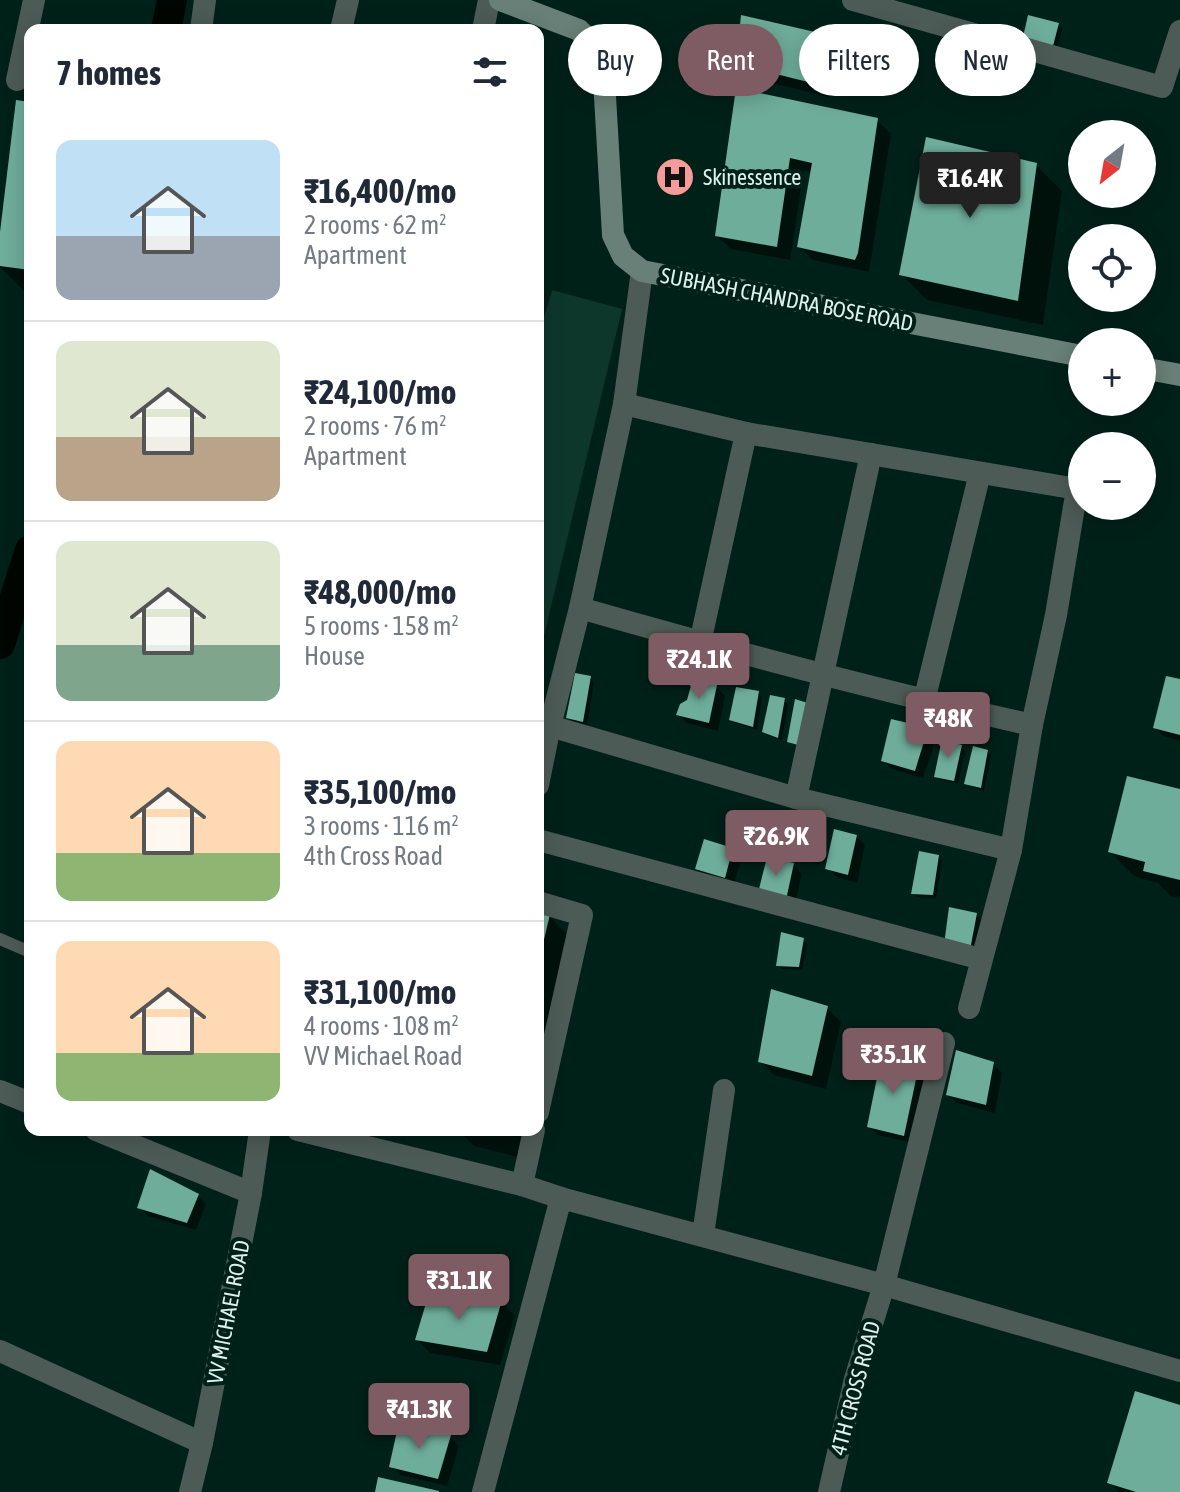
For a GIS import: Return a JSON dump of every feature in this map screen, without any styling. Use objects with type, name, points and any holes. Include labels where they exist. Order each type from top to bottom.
[{"type":"main road","name":"SUBHASH CHANDRA BOSE ROAD","points":[[500,0],[579,30],[599,53],[603,62],[613,235],[623,256],[642,271],[1068,353]]},
{"type":"main road","points":[[1156,371],[1180,375]]},
{"type":"street","points":[[29,24],[34,0]]},
{"type":"street","points":[[202,24],[205,0]]},
{"type":"street","points":[[342,24],[348,0]]},
{"type":"street","points":[[484,24],[489,0]]},
{"type":"street","points":[[853,0],[1162,87],[1180,31]]},
{"type":"street","points":[[17,80],[24,47]]},
{"type":"street","points":[[544,756],[624,404],[642,271]]},
{"type":"street","points":[[624,404],[746,433],[1077,489],[1011,850],[969,1008]]},
{"type":"street","points":[[700,643],[746,433]]},
{"type":"street","points":[[796,798],[871,454]]},
{"type":"street","points":[[924,701],[980,473]]},
{"type":"street","points":[[580,608],[700,643],[924,701],[1032,725]]},
{"type":"street","points":[[550,726],[796,798],[1011,850]]},
{"type":"street","points":[[544,842],[981,959]]},
{"type":"street","points":[[544,904],[582,915],[544,1085]]},
{"type":"street","name":"4TH CROSS ROAD","points":[[829,1492],[855,1379],[884,1285],[944,1043]]},
{"type":"street","points":[[703,1235],[724,1090]]},
{"type":"street","points":[[0,1091],[24,1101]]},
{"type":"street","points":[[111,1136],[251,1193]]},
{"type":"street","name":"VV MICHAEL ROAD","points":[[190,1492],[251,1193],[259,1136]]},
{"type":"street","points":[[322,1136],[522,1185],[1180,1371]]},
{"type":"street","points":[[522,1185],[533,1136]]},
{"type":"street","points":[[483,1492],[561,1198]]},
{"type":"street","points":[[0,1351],[202,1443]]},
{"type":"lane","points":[[0,939],[24,949]]},
{"type":"green space","points":[[552,290],[622,309],[544,636],[544,317]]},
{"type":"building","points":[[741,15],[780,24],[740,24]]},
{"type":"building","points":[[1028,15],[1059,23],[1053,46],[1036,41],[1036,24],[1026,24]]},
{"type":"building","points":[[783,25],[799,28],[799,80],[783,76]]},
{"type":"building","points":[[735,96],[774,96],[878,118],[855,260],[797,247],[812,163],[790,158],[777,247],[715,236]]},
{"type":"building","points":[[16,100],[24,101],[24,269],[0,266],[0,232]]},
{"type":"building","points":[[926,137],[1037,163],[1018,301],[899,275]]},
{"type":"building","points":[[575,673],[591,676],[583,722],[566,718]]},
{"type":"building","points":[[694,675],[717,685],[709,723],[676,715],[680,704],[687,700]]},
{"type":"building","points":[[1166,676],[1180,679],[1180,735],[1153,728]]},
{"type":"building","points":[[736,687],[759,691],[753,727],[729,720]]},
{"type":"building","points":[[770,695],[785,698],[778,738],[762,732]]},
{"type":"building","points":[[795,699],[811,704],[802,746],[787,742]]},
{"type":"building","points":[[891,719],[908,723],[907,728],[926,735],[915,771],[881,761]]},
{"type":"building","points":[[942,739],[962,745],[954,781],[934,777]]},
{"type":"building","points":[[973,746],[988,750],[981,788],[964,784]]},
{"type":"building","points":[[1127,776],[1180,789],[1180,880],[1143,871],[1145,862],[1108,852]]},
{"type":"building","points":[[785,813],[817,822],[811,856],[778,847]]},
{"type":"building","points":[[834,829],[857,835],[848,875],[825,869]]},
{"type":"building","points":[[704,839],[733,848],[725,878],[695,869]]},
{"type":"building","points":[[919,851],[939,855],[933,895],[911,894]]},
{"type":"building","points":[[767,857],[794,863],[786,900],[758,893]]},
{"type":"building","points":[[949,907],[977,913],[970,950],[944,945]]},
{"type":"building","points":[[544,912],[550,914],[544,940]]},
{"type":"building","points":[[781,932],[804,938],[799,967],[776,966]]},
{"type":"building","points":[[771,989],[828,1006],[812,1076],[758,1062]]},
{"type":"building","points":[[956,1050],[994,1062],[986,1105],[946,1095]]},
{"type":"building","points":[[881,1058],[919,1065],[904,1136],[867,1127]]},
{"type":"building","points":[[150,1169],[199,1194],[187,1223],[137,1208]]},
{"type":"building","points":[[429,1293],[465,1304],[463,1293],[502,1300],[487,1352],[415,1340]]},
{"type":"building","points":[[1135,1391],[1180,1405],[1180,1492],[1136,1492],[1107,1483]]},
{"type":"building","points":[[399,1422],[451,1435],[438,1479],[389,1467]]},
{"type":"building","points":[[378,1477],[439,1491],[439,1492],[375,1492]]},
{"type":"waterway","points":[[167,24],[172,0]]},
{"type":"waterway","points":[[0,644],[24,569]]},
{"type":"place","name":"Skinessence","points":[[675,177]]}]
